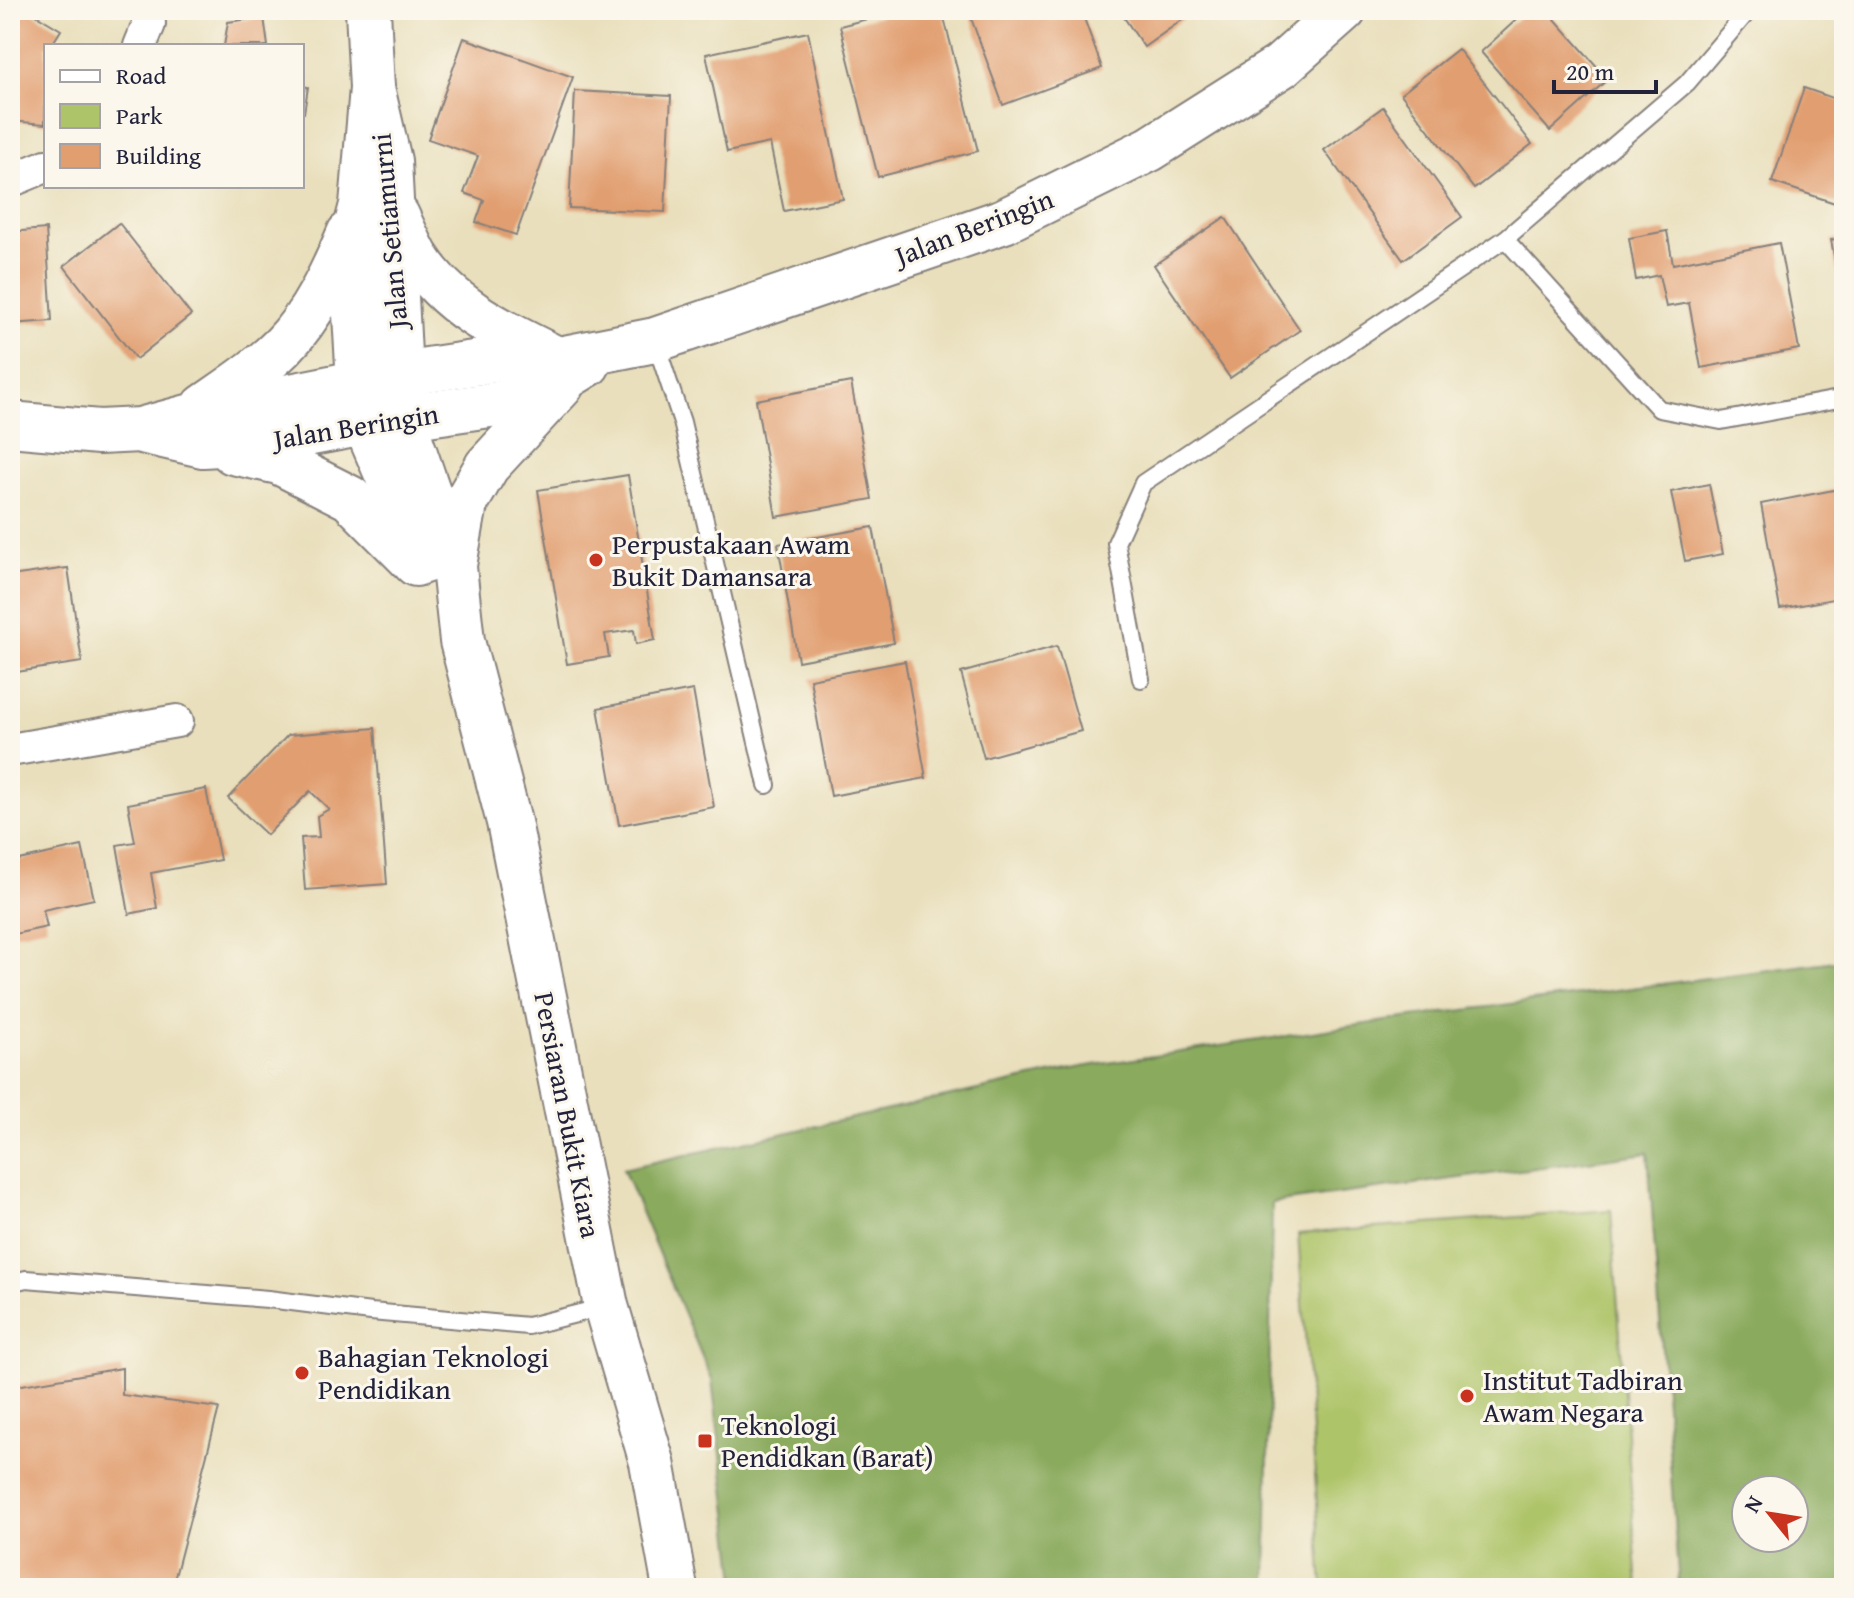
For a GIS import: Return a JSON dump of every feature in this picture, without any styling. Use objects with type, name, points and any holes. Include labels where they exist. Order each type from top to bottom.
[{"type":"street","points":[[141,44],[149,24],[148,10]]},
{"type":"street","name":"Jalan Setiamurni","points":[[368,10],[372,88],[389,161],[377,206],[382,399]]},
{"type":"street","name":"Jalan Beringin","points":[[10,424],[99,432],[197,430],[382,399],[504,403],[565,367],[655,340],[1004,221],[1150,149],[1281,66],[1344,10]]},
{"type":"street","points":[[10,181],[44,167]]},
{"type":"street","points":[[377,206],[444,292],[465,309],[565,367],[487,466],[465,504],[443,573],[350,498],[279,462],[197,430],[283,345],[313,308],[338,259],[377,206]]},
{"type":"street","name":"Persiaran Bukit Kiara","points":[[382,399],[410,439],[509,822],[606,1306],[652,1462],[675,1588]]},
{"type":"street","points":[[10,750],[177,721]]},
{"type":"lane","points":[[1141,679],[1116,543],[1143,483],[1505,239],[1687,83],[1749,10]]},
{"type":"lane","points":[[1505,239],[1659,409],[1721,421],[1844,398]]},
{"type":"lane","points":[[655,340],[682,422],[767,785]]},
{"type":"lane","points":[[10,1283],[26,1279],[56,1281],[528,1326],[606,1306]]},
{"type":"green space","points":[[1844,960],[1844,1588],[1679,1588],[1648,1153],[1272,1203],[1266,1588],[737,1588],[712,1380],[623,1169],[1081,1067],[1412,1017]]},
{"type":"green space","name":"Institut Tadbiran Awam Negara","points":[[1611,1210],[1638,1588],[1323,1588],[1298,1234]]},
{"type":"building","points":[[21,10],[28,10],[61,30],[52,44],[44,44],[44,124],[10,121],[10,28]]},
{"type":"building","points":[[902,10],[942,10],[978,151],[878,177],[840,26]]},
{"type":"building","points":[[968,10],[1081,10],[1102,68],[1003,105]]},
{"type":"building","points":[[1119,10],[1196,10],[1144,47]]},
{"type":"building","points":[[1527,10],[1547,10],[1608,79],[1550,131],[1481,52]]},
{"type":"building","points":[[264,17],[268,44],[224,44],[228,22]]},
{"type":"building","points":[[808,32],[843,199],[784,211],[770,143],[727,152],[706,54]]},
{"type":"building","points":[[464,38],[573,77],[516,235],[476,222],[484,200],[464,193],[478,156],[428,139]]},
{"type":"building","points":[[1458,49],[1532,144],[1474,189],[1401,94]]},
{"type":"building","points":[[304,86],[308,87],[304,113]]},
{"type":"building","points":[[1804,88],[1844,102],[1844,206],[1772,182]]},
{"type":"building","points":[[575,91],[671,96],[665,212],[569,208]]},
{"type":"building","points":[[1383,107],[1462,217],[1403,260],[1324,150]]},
{"type":"building","points":[[1225,217],[1300,330],[1230,378],[1154,265]]},
{"type":"building","points":[[119,223],[191,315],[136,359],[64,266]]},
{"type":"building","points":[[46,229],[52,321],[10,324],[10,232]]},
{"type":"building","points":[[1667,231],[1673,264],[1779,243],[1799,349],[1701,368],[1689,303],[1666,307],[1659,275],[1636,280],[1629,238]]},
{"type":"building","points":[[1844,237],[1844,303],[1843,303],[1831,240]]},
{"type":"building","points":[[851,382],[872,499],[776,517],[756,400]]},
{"type":"building","name":"Perpustakaan Awam Bukit Damansara","points":[[628,475],[655,640],[636,644],[634,630],[605,634],[609,657],[567,664],[538,490]]},
{"type":"building","points":[[1709,484],[1723,554],[1685,561],[1671,492]]},
{"type":"building","points":[[1844,488],[1844,597],[1780,609],[1761,504]]},
{"type":"building","points":[[873,527],[894,643],[798,661],[778,544]]},
{"type":"building","points":[[68,568],[82,662],[10,673],[10,576]]},
{"type":"building","points":[[1057,646],[1081,731],[984,758],[961,673]]},
{"type":"building","points":[[905,661],[926,778],[831,796],[810,679]]},
{"type":"building","points":[[693,690],[714,807],[619,825],[598,708]]},
{"type":"building","points":[[375,728],[387,884],[305,890],[301,838],[319,837],[317,816],[329,809],[310,791],[267,835],[228,798],[288,735]]},
{"type":"building","points":[[206,789],[220,860],[151,873],[157,908],[129,914],[117,845],[135,842],[128,804]]},
{"type":"building","points":[[82,846],[94,899],[43,910],[47,927],[10,935],[10,862]]},
{"type":"building","points":[[122,1368],[122,1395],[219,1408],[172,1588],[10,1588],[10,1387]]},
{"type":"place","name":"Perpustakaan Awam Bukit Damansara","points":[[596,560]]},
{"type":"place","name":"Bahagian Teknologi Pendidikan","points":[[302,1373]]},
{"type":"place","name":"Institut Tadbiran Awam Negara","points":[[1467,1396]]},
{"type":"place","name":"Teknologi Pendidkan (Barat)","points":[[705,1441]]}]
